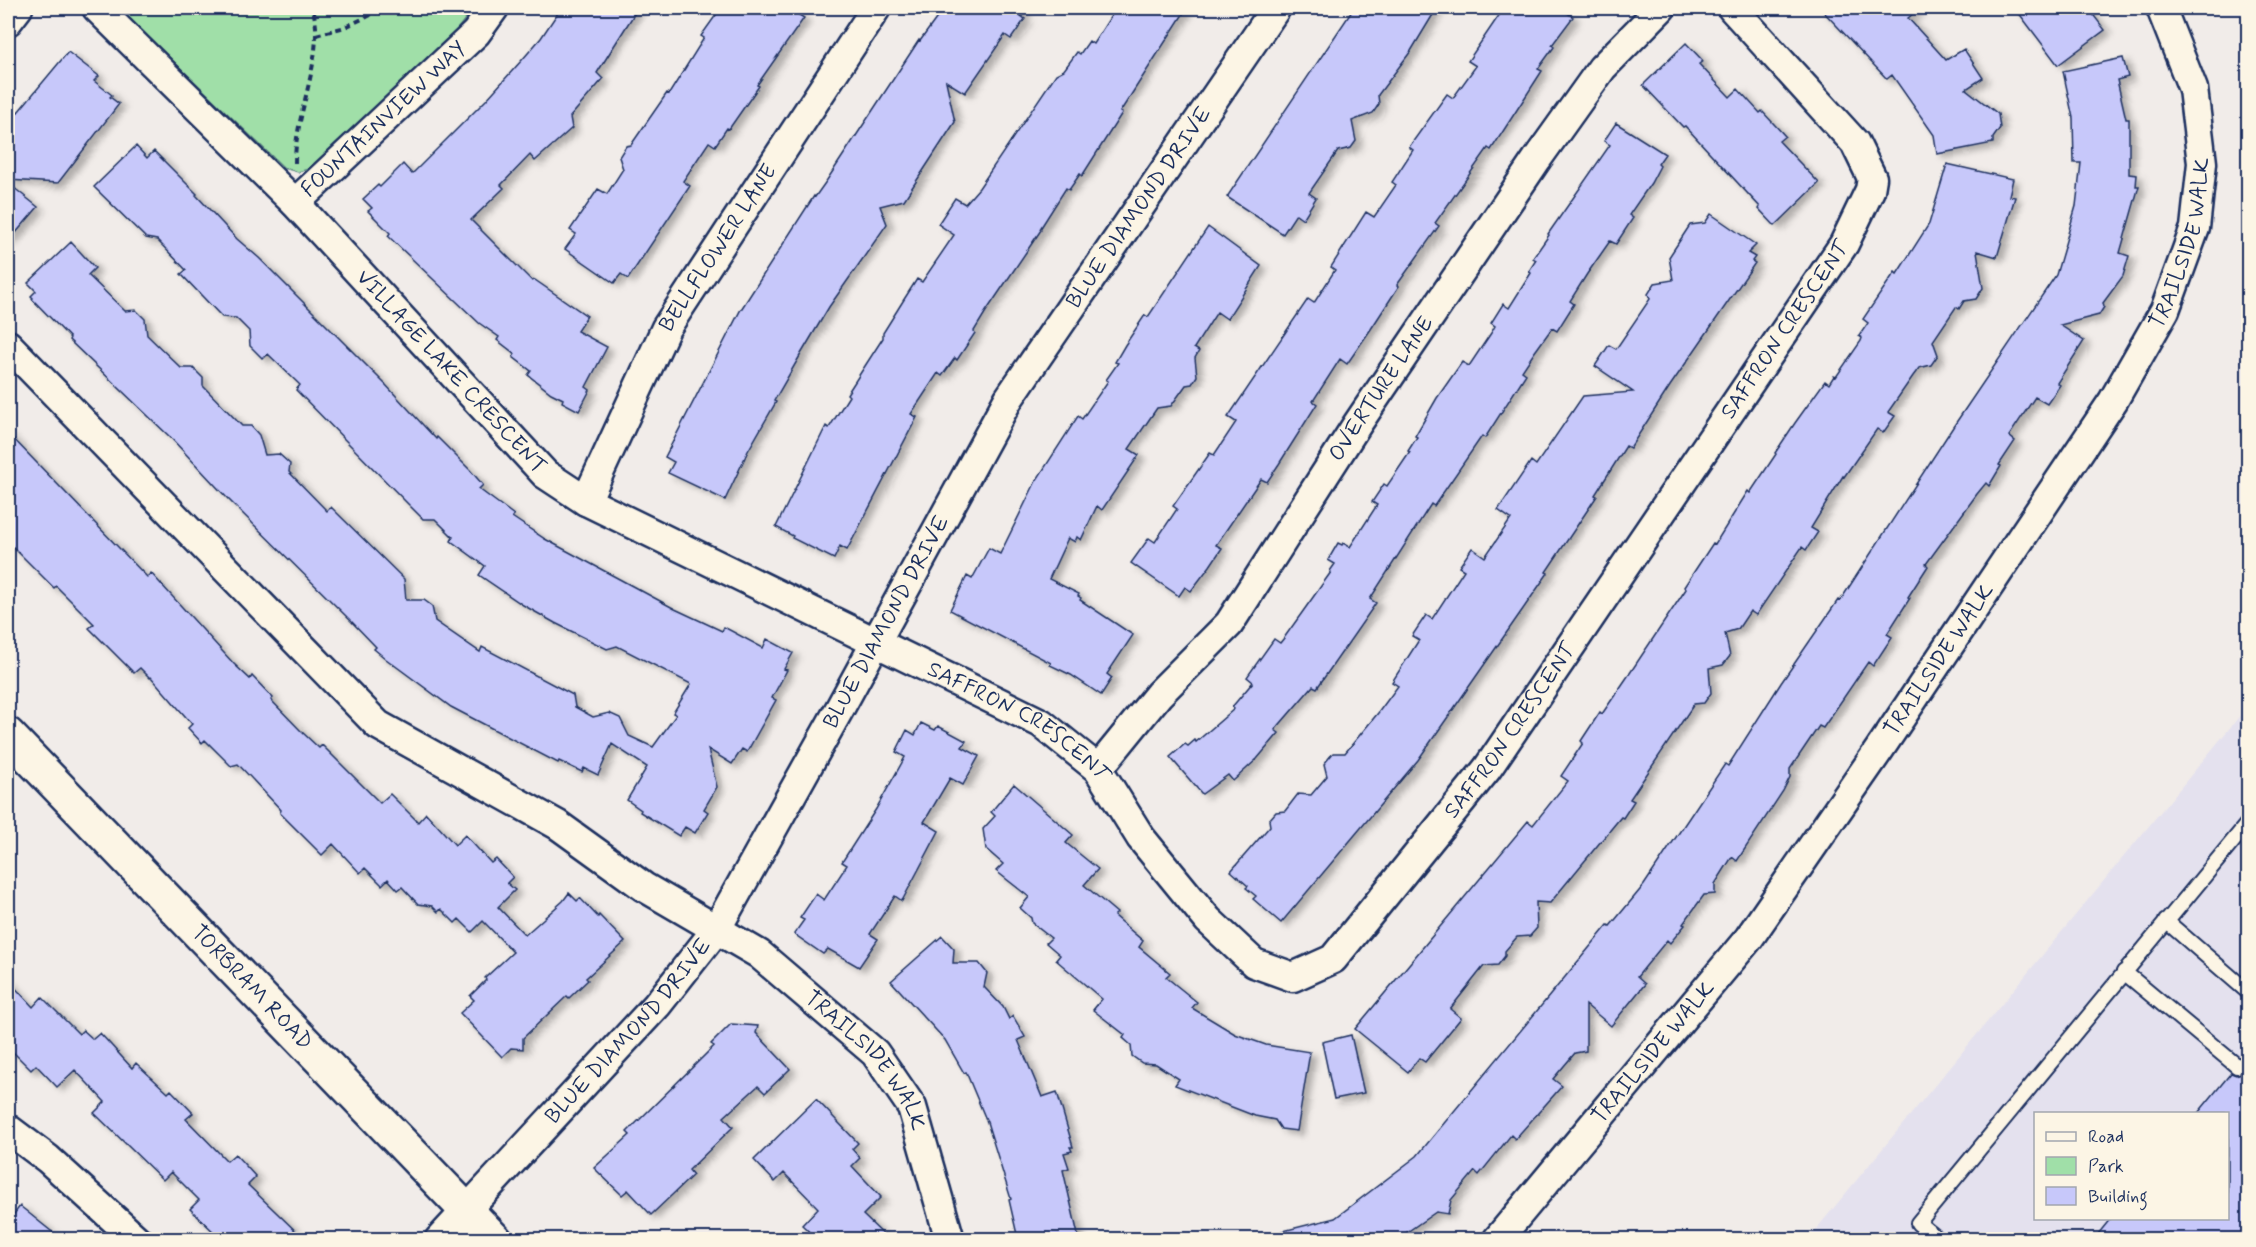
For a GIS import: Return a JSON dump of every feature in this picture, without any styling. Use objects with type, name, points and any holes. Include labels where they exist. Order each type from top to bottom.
[{"type":"main road","name":"TORBRAM ROAD","points":[[8,735],[495,1239]]},
{"type":"street","points":[[8,21],[18,8]]},
{"type":"street","name":"VILLAGE LAKE CRESCENT","points":[[97,8],[295,203],[544,474],[586,501],[876,642]]},
{"type":"street","name":"FOUNTAINVIEW WAY","points":[[295,203],[476,33],[494,8]]},
{"type":"street","name":"BELLFLOWER LANE","points":[[586,501],[666,328],[876,8]]},
{"type":"street","name":"BLUE DIAMOND DRIVE","points":[[439,1239],[657,1005],[716,930],[1009,398],[1276,8]]},
{"type":"street","name":"OVERTURE LANE","points":[[1098,769],[1159,694],[1229,624],[1358,423],[1537,159],[1602,68],[1661,8]]},
{"type":"street","name":"SAFFRON CRESCENT","points":[[876,642],[1041,723],[1098,769],[1141,838],[1208,920],[1254,963],[1293,977],[1333,959],[1487,769],[1844,244],[1870,190],[1872,178],[1855,142],[1732,8]]},
{"type":"street","name":"TRAILSIDE WALK","points":[[1497,1239],[1749,938],[1879,750],[2113,401],[2165,310],[2196,228],[2202,163],[2193,89],[2161,8]]},
{"type":"street","points":[[8,345],[378,725],[558,825],[644,887],[716,930]]},
{"type":"street","name":"TRAILSIDE WALK","points":[[716,930],[759,954],[876,1053],[912,1107],[950,1239]]},
{"type":"street","points":[[8,1130],[48,1159],[137,1239]]},
{"type":"lane","points":[[1939,1239],[1918,1223],[2248,823]]},
{"type":"lane","points":[[2166,921],[2247,991],[2248,989]]},
{"type":"lane","points":[[2124,972],[2237,1066]]},
{"type":"path","points":[[295,203],[295,150],[309,85],[316,35],[313,8]]},
{"type":"path","points":[[316,35],[345,27],[386,8]]},
{"type":"shaded area","points":[[2248,706],[2248,1239],[1808,1239]]},
{"type":"green space","points":[[118,8],[474,8],[451,37],[312,168],[298,172],[284,168]]},
{"type":"building","points":[[561,8],[638,8],[597,73],[603,79],[570,117],[572,128],[535,161],[530,155],[501,185],[504,188],[471,220],[532,281],[535,280],[587,316],[577,331],[607,347],[586,387],[590,390],[579,411],[562,402],[563,399],[551,393],[528,375],[531,371],[497,340],[499,337],[479,323],[388,236],[390,233],[368,211],[372,208],[363,199],[378,185],[380,187],[403,164],[412,174],[486,100],[522,60],[541,38]]},
{"type":"building","points":[[721,8],[788,8],[804,18],[729,129],[727,128],[715,146],[709,142],[683,181],[690,186],[628,279],[621,274],[614,283],[565,249],[576,234],[570,230],[598,189],[607,194],[623,169],[619,157],[626,146],[631,145],[667,93],[669,94],[704,38],[701,36]]},
{"type":"building","points":[[944,8],[1026,8],[1021,16],[1025,19],[1011,39],[1005,35],[965,93],[946,81],[955,122],[904,200],[880,206],[887,224],[829,307],[801,354],[774,401],[776,402],[748,451],[725,500],[668,473],[674,462],[665,457],[740,311],[919,40]]},
{"type":"building","points":[[1116,8],[1187,8],[1082,176],[1080,174],[1069,190],[1066,188],[957,360],[955,358],[942,376],[938,373],[911,414],[917,417],[847,550],[840,546],[834,559],[792,538],[793,536],[776,527],[826,426],[829,428],[849,396],[847,394],[917,279],[922,282],[954,235],[938,224],[955,198],[965,204],[979,188],[1056,74],[1064,70],[1077,52],[1080,54],[1089,41],[1093,44]]},
{"type":"building","points":[[1354,8],[1437,8],[1411,51],[1378,95],[1379,104],[1373,113],[1352,121],[1356,141],[1351,148],[1338,151],[1309,193],[1316,198],[1303,219],[1296,214],[1283,234],[1227,197]]},
{"type":"building","points":[[1504,8],[1560,8],[1573,17],[1552,45],[1554,47],[1538,69],[1542,71],[1491,150],[1488,148],[1435,223],[1439,226],[1397,285],[1399,286],[1371,329],[1347,364],[1340,359],[1313,401],[1317,404],[1267,482],[1261,479],[1216,545],[1222,548],[1210,566],[1191,591],[1185,587],[1179,596],[1131,563],[1149,538],[1155,542],[1177,509],[1173,506],[1210,453],[1214,455],[1236,422],[1228,417],[1308,299],[1314,303],[1335,270],[1331,267],[1366,212],[1374,217],[1396,185],[1392,182],[1413,150],[1409,147],[1447,94],[1453,98],[1476,66],[1468,61]]},
{"type":"building","points":[[1820,8],[1920,8],[1908,18],[1946,60],[1964,49],[1983,78],[1966,89],[1998,114],[2000,128],[1993,138],[1993,143],[1937,154],[1934,135],[1892,75],[1887,79]]},
{"type":"building","points":[[2015,8],[2088,8],[2105,30],[2058,65]]},
{"type":"building","points":[[1686,43],[1703,61],[1699,64],[1730,97],[1738,89],[1760,113],[1762,111],[1785,136],[1779,141],[1819,183],[1775,226],[1685,126],[1683,127],[1643,85]]},
{"type":"building","points":[[68,52],[99,76],[94,81],[112,95],[110,97],[119,104],[58,183],[8,180],[8,124]]},
{"type":"building","points":[[2123,58],[2128,77],[2117,80],[2126,119],[2129,119],[2129,174],[2137,175],[2136,186],[2139,186],[2120,253],[2129,256],[2123,276],[2103,303],[2104,307],[2099,315],[2060,325],[2084,341],[2057,383],[2060,385],[2047,404],[2035,397],[2009,436],[2015,441],[1999,465],[2001,466],[1989,486],[1986,483],[1977,494],[1926,564],[1928,566],[1887,634],[1892,637],[1873,666],[1868,662],[1823,728],[1819,726],[1790,769],[1790,777],[1783,791],[1737,861],[1732,857],[1715,884],[1715,894],[1704,895],[1683,924],[1685,925],[1670,943],[1667,940],[1637,977],[1645,984],[1611,1026],[1586,1005],[1586,1051],[1575,1053],[1553,1079],[1562,1086],[1515,1139],[1511,1135],[1479,1175],[1475,1171],[1451,1200],[1448,1214],[1436,1212],[1397,1239],[1280,1239],[1279,1232],[1335,1218],[1417,1156],[1608,925],[1610,926],[1644,885],[1725,764],[1728,766],[1838,600],[1840,601],[1953,427],[2056,275],[2076,206],[2081,163],[2074,163],[2073,118],[2063,71]]},
{"type":"building","points":[[1616,123],[1665,154],[1658,164],[1660,166],[1651,183],[1629,215],[1633,218],[1616,244],[1610,241],[1587,274],[1570,301],[1574,304],[1557,331],[1552,328],[1522,371],[1526,374],[1485,438],[1482,436],[1434,506],[1431,504],[1370,599],[1376,603],[1317,688],[1313,686],[1275,730],[1279,733],[1257,759],[1233,781],[1228,775],[1202,794],[1170,757],[1185,744],[1188,746],[1195,740],[1196,742],[1234,709],[1232,707],[1253,682],[1247,677],[1274,639],[1280,643],[1331,572],[1335,564],[1328,560],[1338,543],[1350,547],[1377,505],[1372,502],[1384,484],[1387,486],[1410,452],[1408,451],[1417,437],[1415,436],[1437,398],[1462,362],[1469,366],[1495,326],[1491,323],[1503,304],[1509,308],[1531,273],[1529,271],[1536,260],[1533,258],[1610,145],[1604,141]]},
{"type":"building","points":[[136,146],[147,158],[154,151],[237,239],[259,258],[385,384],[436,439],[437,437],[470,470],[483,485],[479,489],[514,515],[512,517],[545,539],[675,609],[722,631],[724,627],[763,648],[767,639],[793,653],[772,698],[776,700],[747,752],[742,749],[732,764],[708,749],[717,787],[704,809],[708,812],[695,833],[685,827],[679,836],[640,812],[641,810],[627,800],[647,767],[612,744],[598,775],[584,768],[582,772],[559,761],[558,763],[451,707],[386,659],[170,437],[69,340],[70,338],[32,299],[31,296],[36,291],[28,283],[71,242],[95,268],[88,275],[125,311],[136,310],[145,319],[147,335],[181,368],[193,368],[203,378],[203,386],[242,426],[251,426],[259,435],[265,455],[279,454],[290,464],[289,472],[327,511],[331,507],[404,579],[406,600],[424,600],[432,606],[435,621],[480,652],[482,647],[573,695],[575,707],[593,717],[609,713],[620,718],[629,736],[653,747],[676,715],[673,713],[691,684],[617,646],[607,649],[555,623],[523,605],[479,575],[485,566],[451,541],[453,537],[435,519],[423,519],[296,390],[300,385],[268,354],[263,359],[250,346],[249,331],[236,318],[222,317],[181,274],[186,270],[157,240],[146,238],[94,187]]},
{"type":"building","points":[[1947,164],[2013,179],[2009,196],[2015,197],[1997,257],[1977,251],[1983,288],[1976,299],[1964,301],[1959,309],[1956,307],[1933,341],[1938,355],[1931,365],[1919,368],[1888,412],[1895,416],[1883,433],[1877,429],[1843,476],[1811,528],[1818,532],[1806,550],[1802,547],[1756,615],[1750,611],[1738,629],[1725,633],[1730,656],[1723,665],[1709,668],[1711,693],[1704,703],[1694,704],[1630,799],[1634,801],[1623,818],[1621,817],[1550,903],[1536,902],[1537,928],[1530,936],[1517,937],[1505,951],[1505,956],[1498,965],[1484,966],[1450,1009],[1461,1018],[1425,1062],[1419,1058],[1408,1072],[1355,1029],[1528,821],[1533,825],[1568,781],[1561,776],[1600,712],[1602,714],[1628,676],[1686,589],[1684,587],[1713,543],[1715,544],[1748,491],[1750,493],[1795,423],[1825,381],[1829,384],[1834,376],[1836,377],[1861,341],[1862,338],[1859,336],[1868,323],[1863,319],[1895,272],[1897,274],[1929,224]]},
{"type":"building","points":[[8,183],[38,207],[8,242]]},
{"type":"building","points":[[1711,214],[1756,245],[1748,253],[1755,257],[1752,261],[1755,263],[1630,448],[1626,446],[1595,495],[1597,496],[1546,572],[1548,573],[1418,760],[1281,923],[1253,899],[1256,896],[1231,871],[1270,826],[1269,820],[1276,812],[1285,811],[1298,794],[1311,795],[1327,776],[1324,764],[1333,753],[1345,753],[1378,713],[1398,686],[1392,682],[1419,640],[1412,636],[1426,615],[1432,619],[1464,570],[1459,567],[1472,548],[1485,557],[1511,519],[1498,510],[1531,461],[1536,465],[1583,396],[1633,392],[1595,366],[1609,345],[1616,349],[1650,299],[1648,294],[1655,283],[1673,280],[1669,257],[1690,225],[1705,223]]},
{"type":"building","points":[[1208,227],[1261,266],[1227,319],[1217,312],[1194,348],[1199,351],[1195,358],[1197,376],[1192,384],[1186,385],[1171,406],[1157,408],[1129,449],[1139,455],[1102,510],[1097,506],[1081,540],[1077,537],[1075,542],[1068,538],[1049,579],[1079,594],[1080,600],[1133,635],[1107,674],[1112,678],[1101,695],[1071,675],[1050,665],[1051,663],[950,610],[967,576],[972,579],[989,548],[1000,554],[1036,481],[1078,416],[1082,419],[1108,381],[1106,380],[1118,363],[1115,362],[1125,345],[1145,315],[1148,317]]},
{"type":"building","points":[[8,433],[147,577],[151,573],[234,664],[250,679],[252,676],[273,698],[271,700],[302,732],[319,748],[322,745],[380,803],[390,794],[418,822],[426,813],[455,845],[465,835],[491,863],[496,859],[513,877],[507,883],[515,890],[498,907],[525,935],[569,893],[577,901],[580,898],[625,942],[586,978],[588,980],[569,998],[567,996],[523,1038],[523,1049],[511,1048],[502,1057],[460,1013],[474,1000],[470,996],[486,980],[485,978],[513,952],[483,921],[472,932],[459,919],[455,923],[441,909],[438,912],[432,906],[418,904],[402,887],[398,890],[388,879],[382,885],[365,868],[360,873],[333,844],[322,855],[280,813],[281,810],[238,764],[231,766],[205,740],[202,743],[188,728],[192,724],[151,677],[140,668],[134,673],[89,628],[94,624],[8,542]]},
{"type":"building","points":[[921,723],[935,730],[938,726],[966,741],[962,747],[979,756],[963,785],[950,778],[924,822],[939,831],[902,901],[895,896],[870,934],[878,939],[859,967],[828,949],[823,954],[794,934],[804,920],[800,918],[816,894],[824,900],[847,865],[842,862],[876,809],[905,757],[896,752],[907,730],[915,735]]},
{"type":"building","points":[[1014,784],[1073,835],[1066,843],[1098,869],[1084,885],[1117,913],[1114,916],[1143,941],[1139,947],[1170,973],[1166,977],[1197,1002],[1192,1008],[1235,1034],[1266,1045],[1310,1052],[1297,1131],[1281,1129],[1275,1120],[1255,1116],[1175,1085],[1179,1079],[1156,1064],[1142,1063],[1132,1056],[1131,1045],[1123,1038],[1125,1035],[1093,1010],[1102,999],[1056,960],[1060,955],[1046,943],[1051,938],[1032,923],[1031,918],[1020,908],[1029,897],[996,871],[1003,864],[986,849],[983,829],[995,816],[991,812]]},
{"type":"building","points":[[942,936],[954,949],[953,963],[979,963],[987,973],[984,987],[1003,1007],[1009,1019],[1013,1016],[1025,1037],[1018,1040],[1042,1097],[1057,1092],[1073,1147],[1070,1147],[1072,1151],[1064,1153],[1069,1168],[1063,1170],[1079,1239],[1018,1239],[1009,1200],[1011,1199],[987,1122],[966,1072],[964,1073],[945,1040],[891,981]]},
{"type":"building","points":[[8,980],[33,1007],[42,997],[79,1034],[83,1030],[93,1039],[100,1033],[132,1068],[136,1063],[168,1093],[171,1090],[193,1113],[186,1119],[227,1161],[235,1154],[256,1177],[248,1185],[304,1239],[221,1239],[190,1209],[199,1200],[171,1172],[163,1180],[94,1113],[105,1102],[75,1070],[57,1087],[36,1065],[31,1070],[8,1047]]},
{"type":"building","points":[[731,1024],[758,1026],[756,1033],[790,1069],[765,1093],[758,1086],[724,1117],[733,1127],[689,1170],[693,1175],[651,1215],[628,1190],[622,1195],[594,1168],[630,1135],[627,1132],[714,1046],[711,1044]]},
{"type":"building","points":[[1351,1035],[1364,1093],[1334,1099],[1322,1042]]},
{"type":"building","points":[[2248,1051],[2248,1239],[2094,1239],[2109,1220],[2229,1220],[2229,1112],[2199,1112],[2231,1073],[2236,1075],[2243,1072],[2246,1067],[2242,1059]]},
{"type":"building","points":[[816,1099],[858,1143],[852,1149],[860,1158],[852,1166],[881,1197],[863,1215],[888,1239],[817,1239],[802,1225],[818,1208],[784,1173],[775,1182],[754,1160]]},
{"type":"building","points":[[20,1206],[61,1239],[8,1239],[8,1222]]}]
